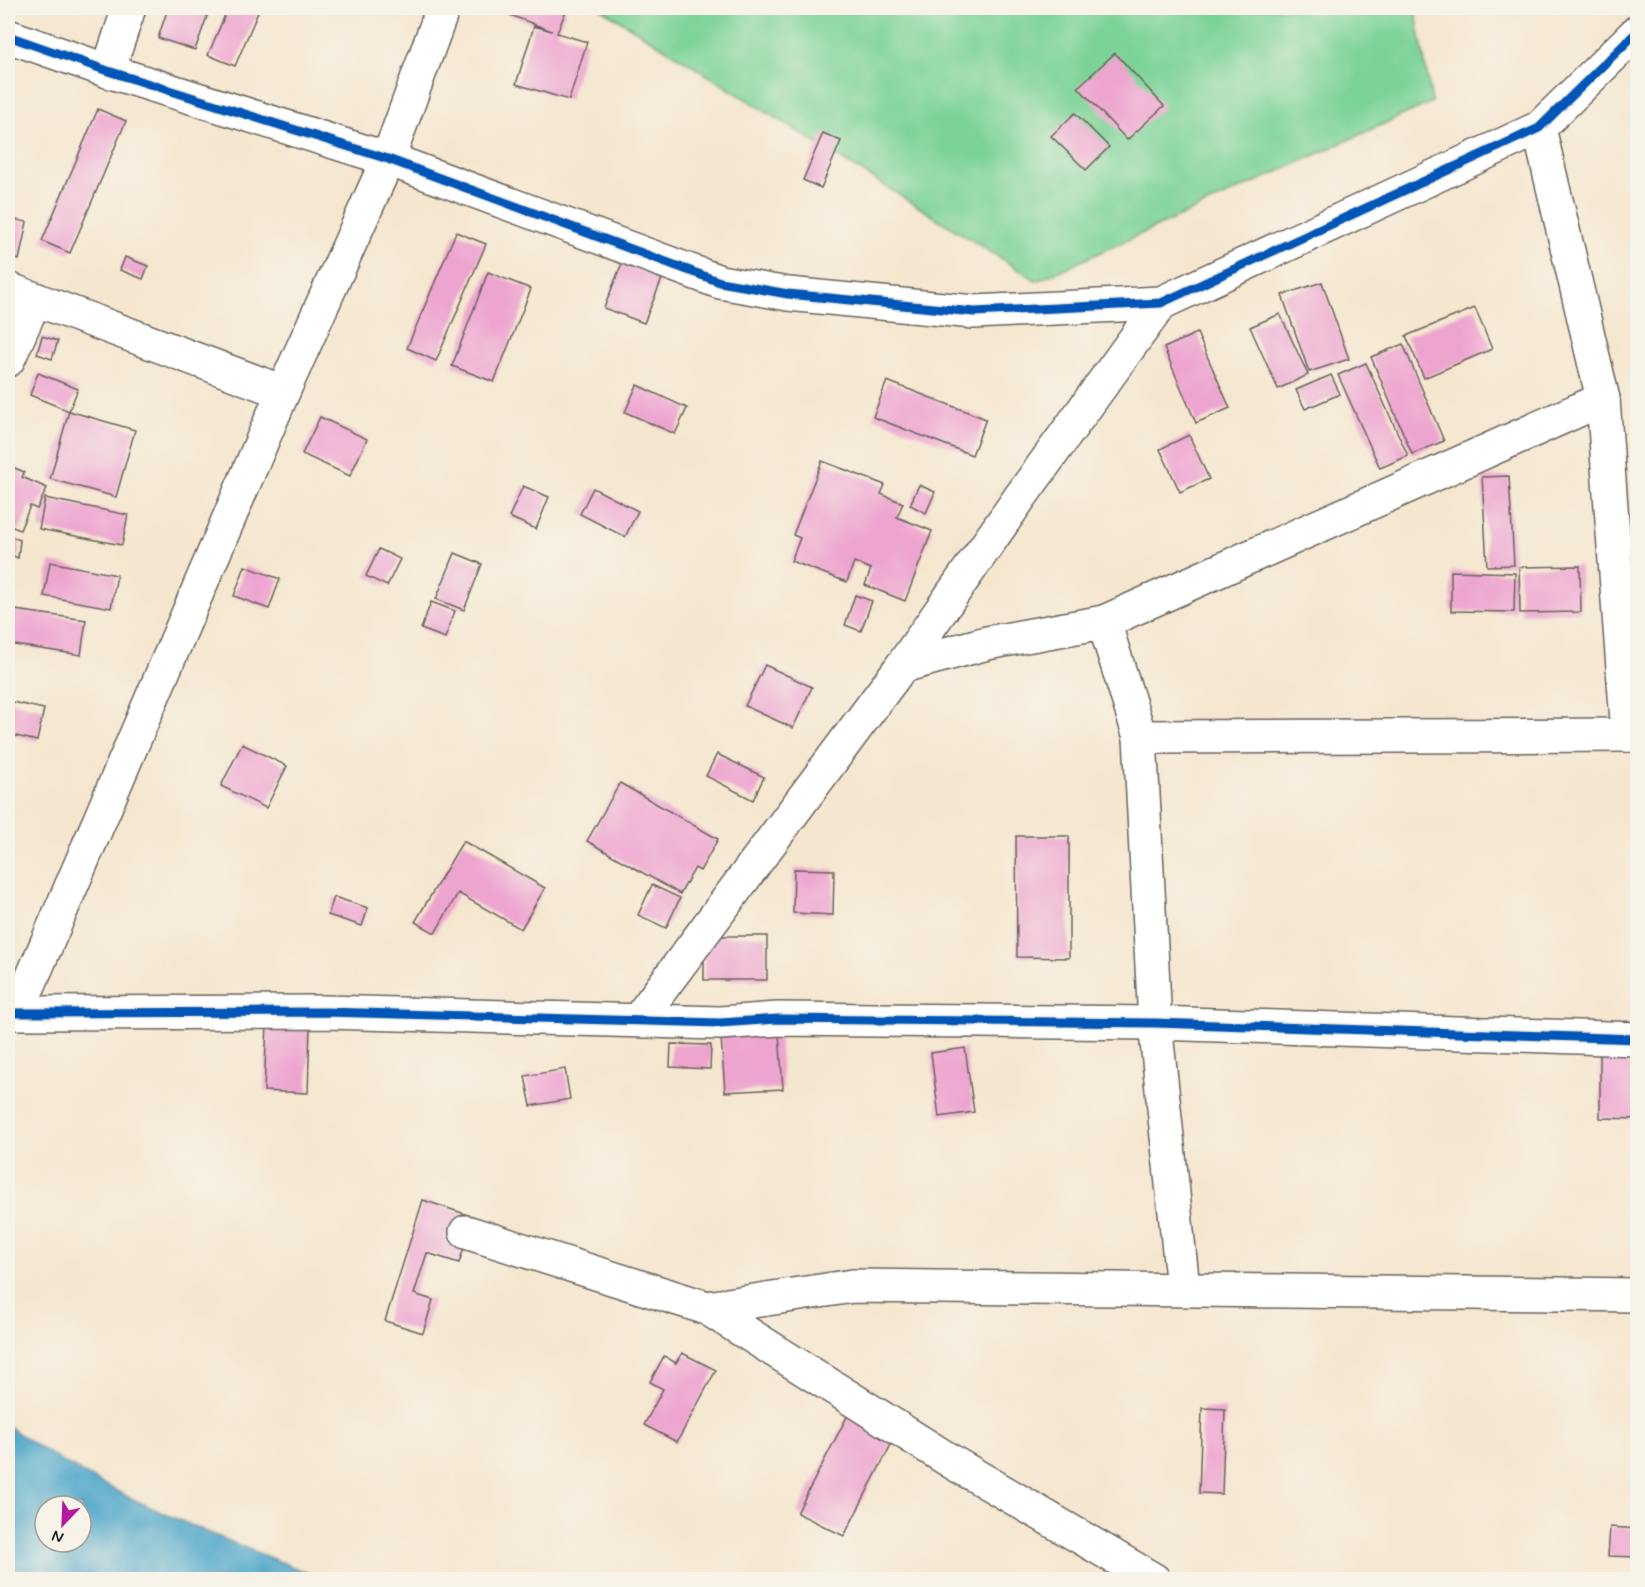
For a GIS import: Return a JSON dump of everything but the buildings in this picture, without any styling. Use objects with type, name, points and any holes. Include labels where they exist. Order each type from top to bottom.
[{"type":"street","points":[[108,71],[129,8]]},
{"type":"street","points":[[442,8],[388,159],[283,392],[12,1013],[325,1012],[720,1023],[778,1019],[1155,1023],[1638,1040]]},
{"type":"street","points":[[8,36],[108,71],[388,159],[720,282],[788,294],[974,312],[1161,303],[1539,128],[1638,31]]},
{"type":"street","points":[[1140,736],[1633,735],[1603,399],[1539,128]]},
{"type":"street","points":[[8,360],[21,294],[283,392]]},
{"type":"street","points":[[638,1020],[902,666],[1021,496],[1161,303]]},
{"type":"street","points":[[902,666],[987,643],[1104,622],[1603,399]]},
{"type":"street","points":[[1104,622],[1140,736],[1155,1023],[1183,1288]]},
{"type":"street","points":[[466,1232],[707,1308],[952,1462],[1154,1580]]},
{"type":"street","points":[[707,1308],[853,1286],[1638,1295]]},
{"type":"green space","points":[[600,8],[1415,8],[1432,102],[1037,281]]},
{"type":"water","points":[[8,1426],[44,1451],[121,1493],[161,1512],[323,1579],[8,1579]]},
{"type":"cycle path","points":[[8,36],[108,71],[388,159],[720,282],[788,294],[974,312],[1161,303],[1539,128],[1638,31]]},
{"type":"cycle path","points":[[8,1013],[325,1012],[720,1023],[778,1019],[1155,1023],[1638,1039]]}]
